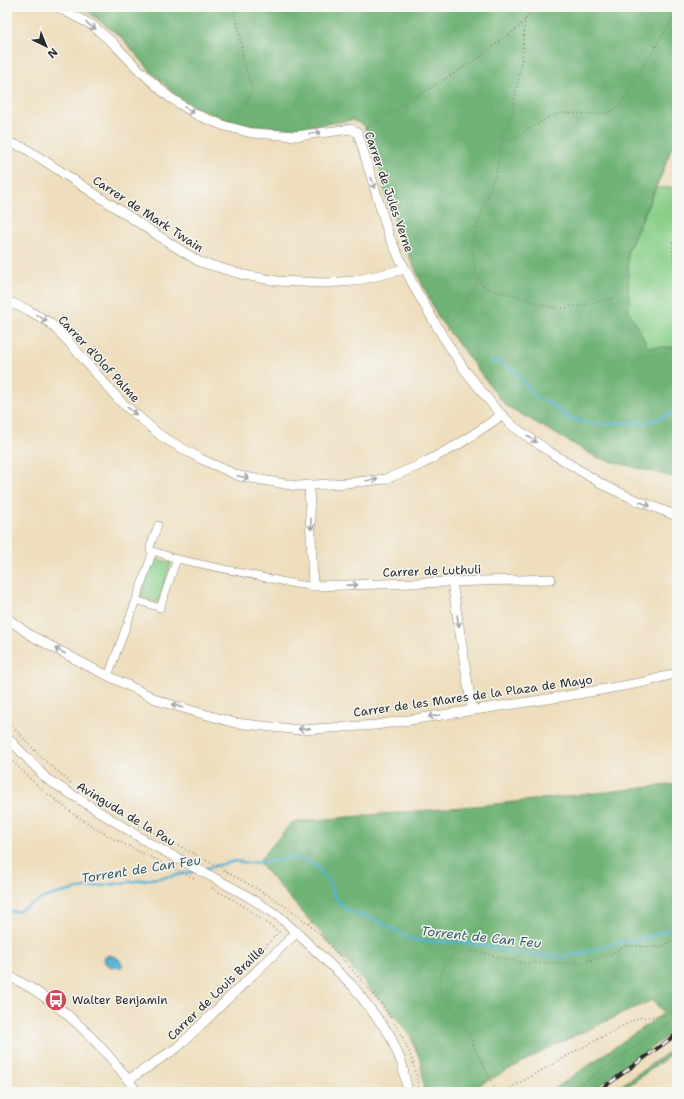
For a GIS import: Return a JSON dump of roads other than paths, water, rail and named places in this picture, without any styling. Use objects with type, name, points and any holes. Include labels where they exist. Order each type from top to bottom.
[{"type":"street","name":"Carrer de Jules Verne","points":[[57,7],[92,25],[169,97],[197,115],[232,128],[252,133],[296,136],[351,129],[358,133],[389,236],[405,269],[442,335],[464,369],[495,408],[514,426],[605,486],[677,516]]},
{"type":"street","name":"Carrer de Mark Twain","points":[[7,142],[25,148],[200,262],[244,275],[277,281],[325,283],[354,281],[405,269]]},
{"type":"street","name":"Carrer d'Olof Palme","points":[[7,301],[28,310],[50,323],[67,340],[120,402],[161,436],[201,459],[238,476],[297,486],[386,479],[420,465],[459,444],[502,415]]},
{"type":"street","points":[[158,525],[150,550],[177,559],[295,584],[313,586],[309,485]]},
{"type":"street","points":[[108,676],[153,551]]},
{"type":"street","points":[[136,600],[160,608],[177,559]]},
{"type":"street","name":"Carrer de Luthuli","points":[[313,586],[551,579]]},
{"type":"street","points":[[452,582],[472,710]]},
{"type":"street","name":"Carrer de les Mares de la Plaza de Mayo","points":[[7,618],[30,635],[108,676],[162,702],[235,723],[300,730],[376,725],[567,696],[645,682],[677,673]]},
{"type":"street","name":"Avinguda de la Pau","points":[[7,738],[47,779],[149,843],[244,894],[280,917],[297,932],[352,985],[390,1035],[402,1064],[408,1092]]},
{"type":"street","name":"Carrer de Louis Braille","points":[[128,1080],[178,1047],[297,932]]},
{"type":"street","points":[[7,975],[34,990],[60,1009],[97,1042],[137,1092]]},
{"type":"water","points":[[110,955],[118,958],[123,965],[121,968],[111,967],[105,963],[104,957]]},
{"type":"waterway","points":[[491,361],[504,364],[516,373],[536,397],[551,404],[568,418],[595,424],[648,422],[670,414],[677,408]]},
{"type":"waterway","name":"Torrent de Can Feu","points":[[202,869],[236,861],[248,863],[275,861],[289,858],[306,860],[318,868],[329,882],[334,896],[348,911],[383,923],[408,938],[419,941],[468,943],[523,953],[565,956],[579,954],[620,942],[641,939],[668,930],[677,931]]},
{"type":"waterway","name":"Torrent de Can Feu","points":[[7,912],[18,911],[46,897],[78,889],[173,876],[196,871]]},
{"type":"railway","points":[[597,1092],[677,1034]]},
{"type":"place","name":"Walter Benjamin","points":[[56,1000]]}]
